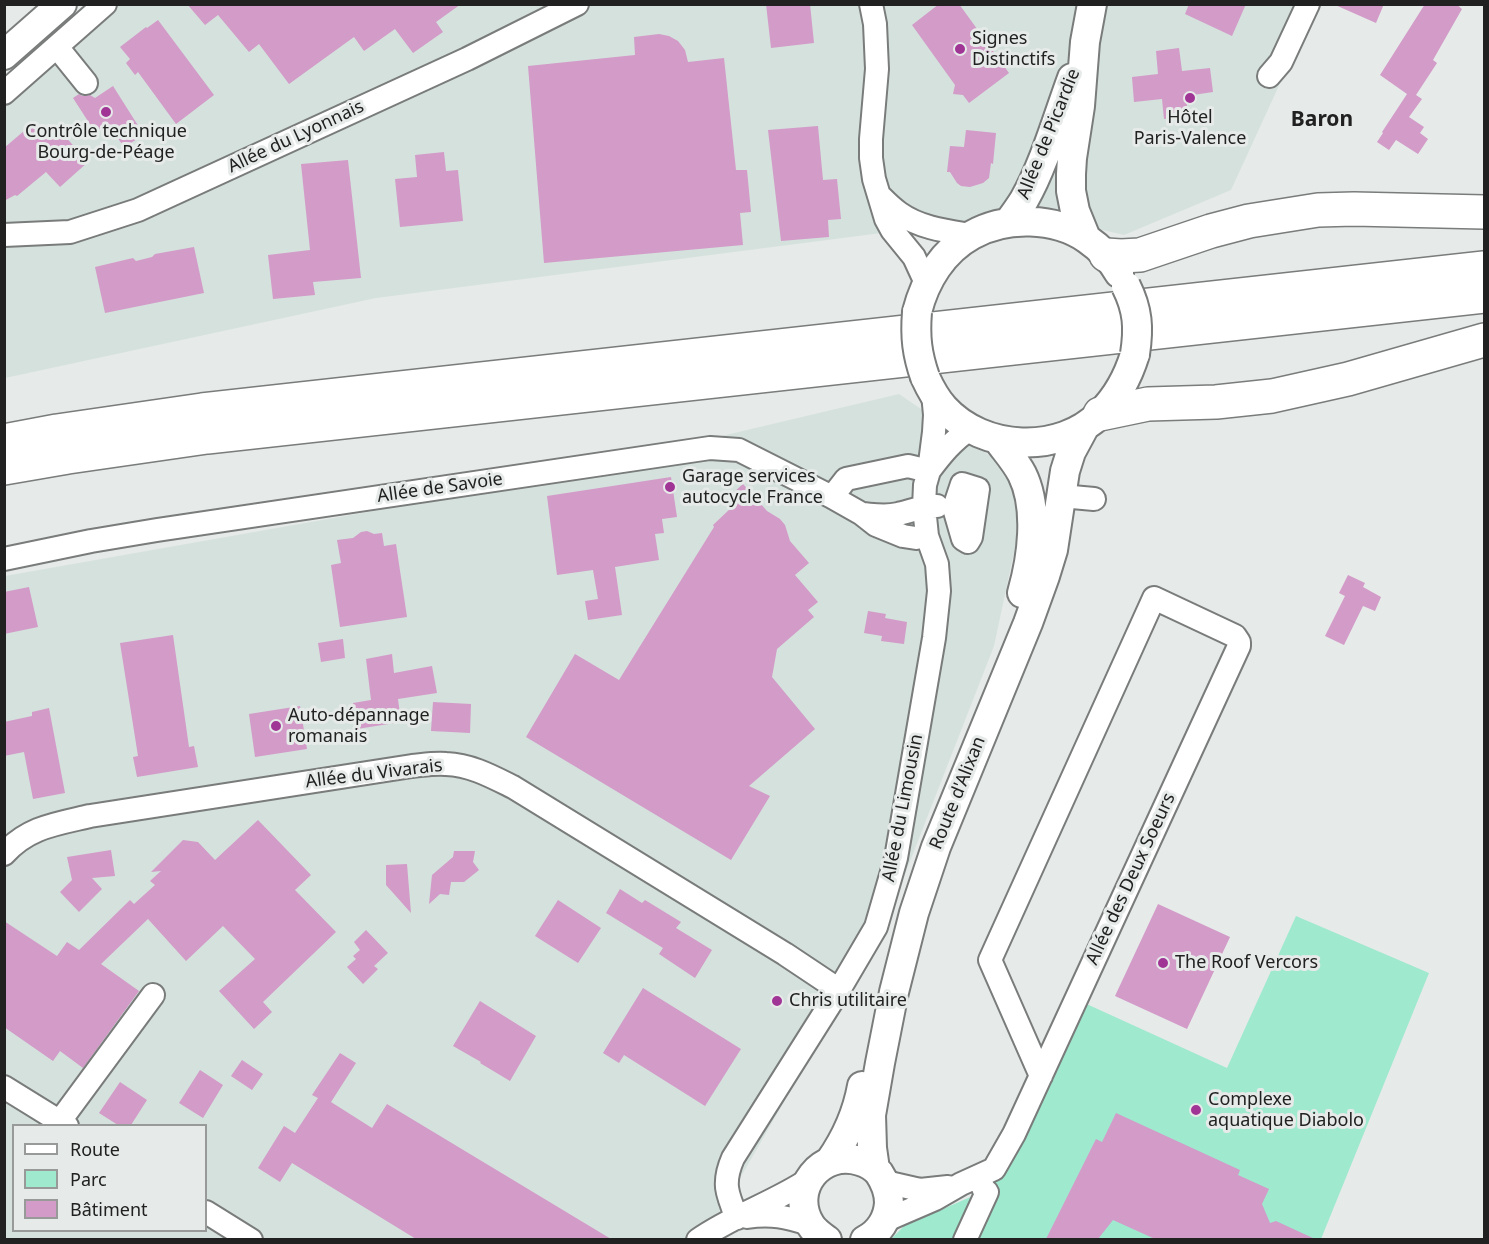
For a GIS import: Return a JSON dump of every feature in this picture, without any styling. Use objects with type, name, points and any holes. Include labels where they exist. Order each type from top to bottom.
[{"type":"highway","points":[[1096,246],[1121,256],[1140,255],[1249,220],[1318,210],[1485,212]]},
{"type":"highway","points":[[4,441],[202,410],[1485,268]]},
{"type":"highway","points":[[4,468],[207,437],[1485,296]]},
{"type":"highway","points":[[1093,420],[1148,404],[1216,402],[1272,396],[1348,379],[1485,340]]},
{"type":"main road","points":[[4,55],[62,4]]},
{"type":"main road","name":"Allée de Picardie","points":[[1092,4],[1085,42],[1080,106],[1072,158],[1071,182],[1075,211],[1096,246],[1116,268],[1132,298],[1137,320],[1137,340],[1130,370],[1118,393],[1093,420]]},
{"type":"main road","name":"Allée de Picardie","points":[[1008,223],[1024,200],[1042,161],[1085,42]]},
{"type":"main road","points":[[1093,420],[1070,435],[1029,443],[998,440],[970,429],[944,408],[929,385],[916,349],[915,337],[917,312],[926,283],[947,254],[972,235],[994,226],[1023,221],[1049,224],[1068,230],[1096,246]]},
{"type":"main road","name":"Route d'Alixan","points":[[874,1230],[888,1212],[889,1202],[888,1192],[880,1176],[872,1148],[871,1115],[894,992],[914,913],[936,847],[1042,585],[1053,550],[1068,462],[1093,420]]},
{"type":"main road","name":"Route d'Alixan","points":[[808,1180],[814,1172],[830,1161],[850,1128],[857,1107],[885,974],[912,873],[944,788],[1017,613],[1024,588],[1031,547],[1031,500],[1022,475],[998,440]]},
{"type":"main road","points":[[830,1161],[841,1158],[865,1162],[880,1176]]},
{"type":"main road","points":[[808,1180],[803,1202],[805,1214],[818,1234]]},
{"type":"street","points":[[4,93],[105,4]]},
{"type":"street","name":"Allée du Lyonnais","points":[[4,235],[70,232],[138,210],[467,59],[577,4]]},
{"type":"street","points":[[871,4],[875,24],[877,69],[871,139],[874,178],[886,219],[914,257],[926,283]]},
{"type":"street","points":[[1269,76],[1281,62],[1308,4]]},
{"type":"street","points":[[57,47],[86,83]]},
{"type":"street","points":[[881,197],[897,212],[918,223],[937,230],[972,235]]},
{"type":"street","name":"Allée du Limousin","points":[[736,1218],[727,1187],[727,1177],[733,1158],[876,927],[896,858],[934,638],[939,591],[937,564],[927,536],[924,507],[934,423],[929,385]]},
{"type":"street","points":[[832,497],[846,479],[908,466],[929,471],[954,442],[970,429]]},
{"type":"street","name":"Allée de Savoie","points":[[4,559],[157,530],[710,448],[739,450],[832,497],[876,525],[903,536],[916,538],[927,536]]},
{"type":"street","points":[[1061,496],[1094,500]]},
{"type":"street","name":"Allée de Savoie","points":[[862,514],[878,516],[898,514],[915,508],[934,506],[954,508]]},
{"type":"street","name":"Allée des Deux Soeurs","points":[[874,1230],[994,1169],[1014,1134],[1041,1076],[1239,646],[1235,636],[1154,598],[990,960],[1041,1076]]},
{"type":"street","name":"Allée du Vivarais","points":[[4,854],[33,831],[90,816],[412,766],[445,764],[461,766],[486,772],[513,787],[785,954],[839,990]]},
{"type":"street","points":[[4,1087],[63,1123],[153,995]]},
{"type":"street","points":[[134,1020],[157,1017]]},
{"type":"street","points":[[880,1176],[920,1190],[939,1189],[970,1181],[987,1192],[965,1239]]},
{"type":"street","points":[[698,1239],[808,1180]]},
{"type":"street","points":[[207,1213],[251,1239]]},
{"type":"street","points":[[736,1218],[779,1215],[818,1234]]},
{"type":"shaded area","points":[[94,5],[1316,5],[1231,190],[1124,235],[1006,207],[967,222],[376,298],[5,378],[4,79]]},
{"type":"shaded area","points":[[899,394],[1006,467],[1021,519],[994,646],[884,928],[705,1239],[5,1240],[5,576],[498,489]]},
{"type":"green space","name":"Complexe aquatique Diabolo","points":[[1296,916],[1429,973],[1321,1239],[890,1240],[904,1226],[975,1195],[1069,996],[1227,1068]]},
{"type":"building","points":[[187,4],[461,4],[436,22],[443,32],[413,53],[395,29],[364,51],[354,37],[289,84],[259,44],[249,52],[218,15],[205,25]]},
{"type":"building","points":[[766,4],[810,4],[814,43],[771,48]]},
{"type":"building","name":"Signes Distinctifs","points":[[939,4],[959,4],[1009,73],[969,103],[963,95],[953,94],[955,85],[912,25]]},
{"type":"building","points":[[1189,4],[1246,4],[1232,36],[1185,14]]},
{"type":"building","points":[[1333,4],[1384,4],[1376,23]]},
{"type":"building","points":[[1425,4],[1456,4],[1462,9],[1433,60],[1437,63],[1416,95],[1422,99],[1409,117],[1424,127],[1420,133],[1428,139],[1418,154],[1396,140],[1389,150],[1377,142],[1407,94],[1380,75]]},
{"type":"building","points":[[158,20],[214,95],[176,124],[138,72],[135,75],[126,63],[130,59],[120,47]]},
{"type":"building","points":[[659,34],[678,41],[685,50],[688,62],[724,58],[736,170],[747,170],[751,212],[740,213],[743,245],[544,263],[528,66],[635,55],[634,37]]},
{"type":"building","points":[[1179,48],[1182,71],[1210,68],[1213,92],[1186,96],[1188,116],[1164,119],[1162,99],[1134,102],[1132,77],[1158,74],[1156,51]]},
{"type":"building","name":"Contrôle technique Bourg-de-Péage","points":[[113,86],[144,135],[124,147],[108,124],[95,132],[73,98],[79,94],[95,98]]},
{"type":"building","points":[[54,124],[88,162],[60,187],[46,172],[17,196],[4,201],[4,148],[31,125],[41,136]]},
{"type":"building","points":[[818,126],[823,180],[837,179],[841,219],[828,220],[829,237],[781,241],[768,130]]},
{"type":"building","points":[[966,130],[996,133],[993,164],[991,163],[989,178],[983,183],[970,187],[961,186],[950,172],[947,172],[950,146],[964,147]]},
{"type":"building","points":[[444,152],[446,171],[458,170],[463,221],[400,227],[395,179],[417,177],[415,155]]},
{"type":"building","points":[[348,160],[361,278],[313,282],[315,295],[273,299],[268,255],[310,250],[301,164]]},
{"type":"building","points":[[194,247],[204,293],[105,313],[95,267],[133,258],[136,261],[155,254]]},
{"type":"building","points":[[671,477],[677,517],[662,519],[664,533],[655,534],[659,560],[615,567],[622,615],[588,620],[585,601],[598,599],[593,570],[557,575],[547,496]]},
{"type":"building","points":[[743,484],[767,511],[780,519],[785,525],[790,541],[809,563],[795,575],[818,602],[808,610],[814,617],[777,649],[772,677],[815,729],[749,786],[770,796],[731,860],[526,737],[575,654],[619,680],[714,527],[713,525],[731,508],[726,503]]},
{"type":"building","points":[[367,531],[374,534],[382,533],[384,546],[396,544],[407,617],[340,627],[331,565],[341,563],[337,540],[353,538]]},
{"type":"building","points":[[1348,575],[1365,583],[1363,587],[1381,597],[1375,611],[1363,606],[1344,645],[1325,636],[1345,596],[1339,593]]},
{"type":"building","points":[[29,587],[38,627],[4,634],[4,592]]},
{"type":"building","points":[[868,611],[886,614],[885,618],[907,622],[904,644],[881,641],[882,636],[864,633]]},
{"type":"building","points":[[173,635],[189,747],[194,746],[198,767],[137,777],[133,757],[138,756],[120,643]]},
{"type":"building","points":[[343,639],[345,658],[321,662],[318,643]]},
{"type":"building","points":[[392,654],[394,673],[432,666],[437,693],[398,699],[401,722],[357,729],[353,703],[371,700],[366,659]]},
{"type":"building","points":[[433,702],[471,704],[470,733],[431,731]]},
{"type":"building","points":[[300,706],[307,749],[255,757],[249,714]]},
{"type":"building","points":[[49,708],[65,793],[33,799],[24,752],[4,756],[4,722],[32,716],[32,712]]},
{"type":"building","points":[[258,820],[311,875],[295,890],[336,932],[263,1002],[272,1012],[254,1029],[219,991],[255,959],[223,926],[186,961],[148,919],[101,964],[139,991],[83,1068],[60,1051],[53,1061],[4,1027],[4,921],[57,956],[67,942],[79,950],[130,900],[134,904],[155,885],[150,881],[161,871],[151,872],[183,840],[198,842],[215,860]]},
{"type":"building","points":[[111,850],[115,876],[92,878],[102,889],[79,912],[60,892],[72,880],[67,857]]},
{"type":"building","points":[[454,851],[475,851],[473,862],[479,870],[464,882],[451,882],[449,895],[440,894],[429,904],[432,875],[453,857]]},
{"type":"building","points":[[407,864],[411,913],[386,885],[386,865]]},
{"type":"building","points":[[620,889],[642,903],[645,900],[681,922],[676,928],[712,950],[695,978],[659,954],[663,948],[606,913]]},
{"type":"building","points":[[558,900],[601,928],[578,963],[535,936]]},
{"type":"building","points":[[1158,904],[1230,937],[1187,1029],[1115,996]]},
{"type":"building","points":[[366,930],[388,953],[374,966],[378,969],[363,984],[347,967],[356,959],[353,956],[360,950],[354,942]]},
{"type":"building","points":[[643,988],[741,1049],[705,1106],[624,1055],[619,1063],[603,1053]]},
{"type":"building","points":[[480,1001],[536,1036],[510,1081],[453,1046]]},
{"type":"building","points":[[340,1053],[356,1063],[331,1102],[372,1128],[387,1104],[611,1239],[416,1239],[292,1163],[280,1182],[258,1168],[284,1126],[295,1133],[318,1098],[312,1095]]},
{"type":"building","points":[[242,1060],[263,1074],[252,1090],[231,1076]]},
{"type":"building","points":[[200,1070],[223,1085],[203,1118],[179,1103]]},
{"type":"building","points":[[120,1082],[147,1100],[132,1124],[116,1124],[99,1113]]},
{"type":"building","points":[[1116,1113],[1240,1170],[1238,1175],[1269,1189],[1262,1204],[1270,1223],[1276,1221],[1315,1239],[1155,1239],[1113,1220],[1098,1239],[1046,1239],[1096,1139],[1102,1142]]},
{"type":"place","name":"Signes Distinctifs","points":[[960,49]]},
{"type":"place","name":"Hôtel Paris-Valence","points":[[1190,98]]},
{"type":"place","name":"Contrôle technique Bourg-de-Péage","points":[[106,112]]},
{"type":"place","name":"Garage services autocycle France","points":[[670,487]]},
{"type":"place","name":"Auto-dépannage romanais","points":[[276,726]]},
{"type":"place","name":"The Roof Vercors","points":[[1163,963]]},
{"type":"place","name":"Chris utilitaire","points":[[777,1001]]},
{"type":"place","name":"Complexe aquatique Diabolo","points":[[1196,1110]]},
{"type":"district","name":"Baron","points":[[1322,120]]}]
